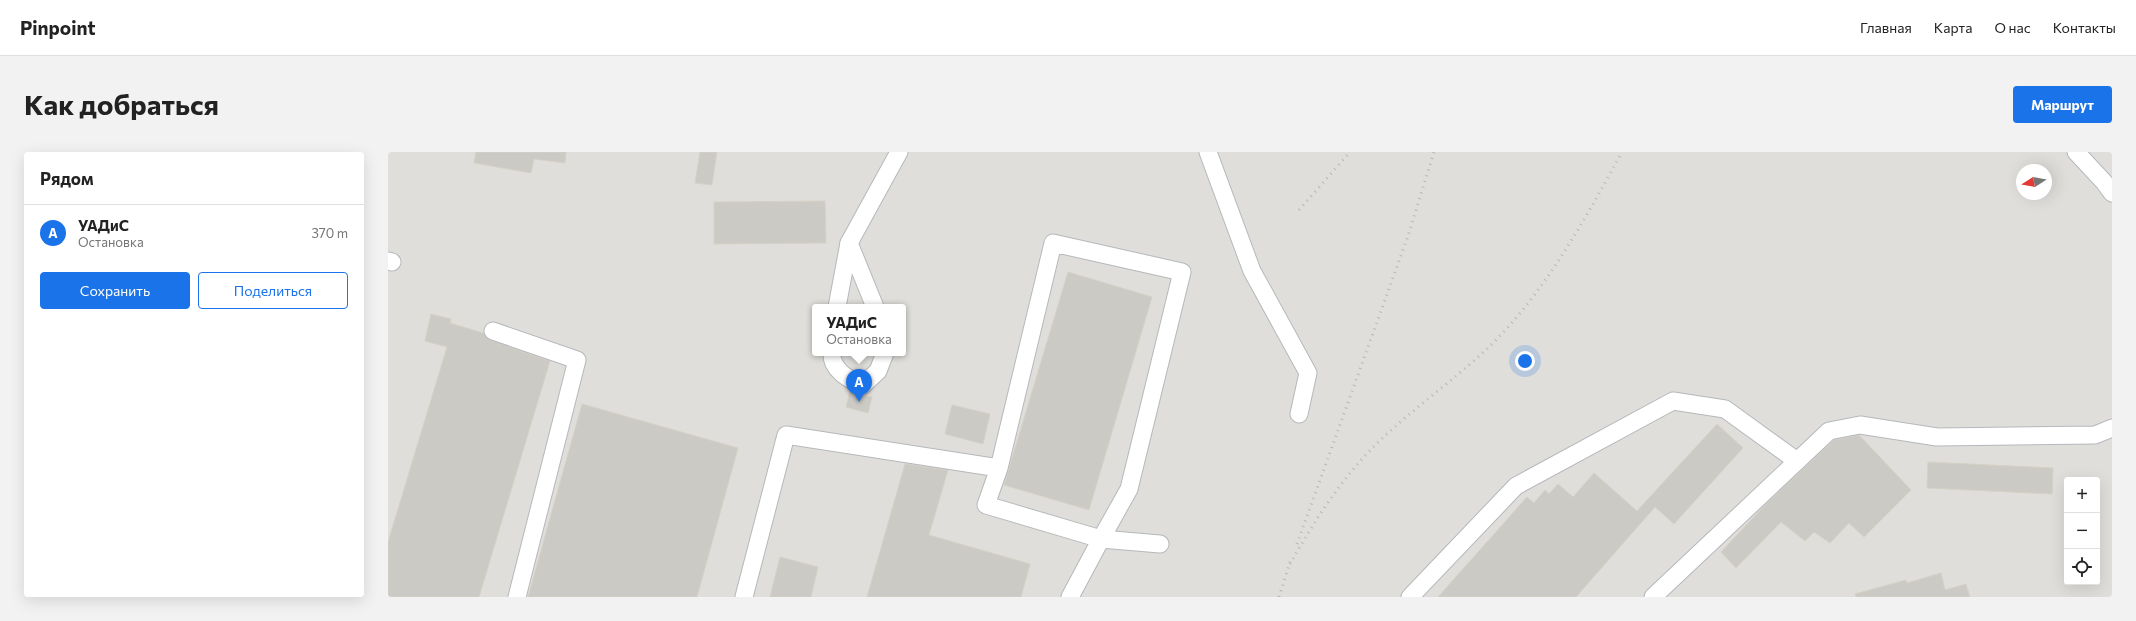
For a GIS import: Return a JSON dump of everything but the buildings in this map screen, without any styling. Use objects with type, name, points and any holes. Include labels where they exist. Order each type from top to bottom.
[{"type":"street","points":[[838,304],[849,243],[899,152]]},
{"type":"street","points":[[1208,152],[1252,271],[1308,373],[1299,414]]},
{"type":"street","points":[[2076,152],[2109,187]]},
{"type":"street","points":[[849,243],[874,304]]},
{"type":"street","points":[[1070,597],[1101,539],[1129,489],[1182,272],[1053,244],[999,468],[986,505],[1101,539],[1160,544]]},
{"type":"street","points":[[493,331],[577,360],[517,597]]},
{"type":"street","points":[[832,356],[844,376],[862,386],[878,371],[884,356]]},
{"type":"street","points":[[1410,597],[1516,486],[1673,401],[1725,409],[1797,461]]},
{"type":"street","points":[[1653,597],[1829,431],[1860,425],[1937,437],[2095,435],[2112,428]]},
{"type":"street","points":[[744,597],[786,435],[999,468]]},
{"type":"shaded area","points":[[388,152],[2112,152],[2112,597],[388,597]]},
{"type":"railway","points":[[1299,210],[1350,152]]},
{"type":"railway","points":[[1297,544],[1408,236],[1434,152]]},
{"type":"railway","points":[[1290,564],[1324,509],[1342,483],[1363,458],[1378,442],[1476,359],[1512,323],[1548,277],[1594,203],[1622,152]]},
{"type":"railway","points":[[1279,597],[1291,559]]},
{"type":"place","name":"УАДиС","points":[[859,402]]}]
